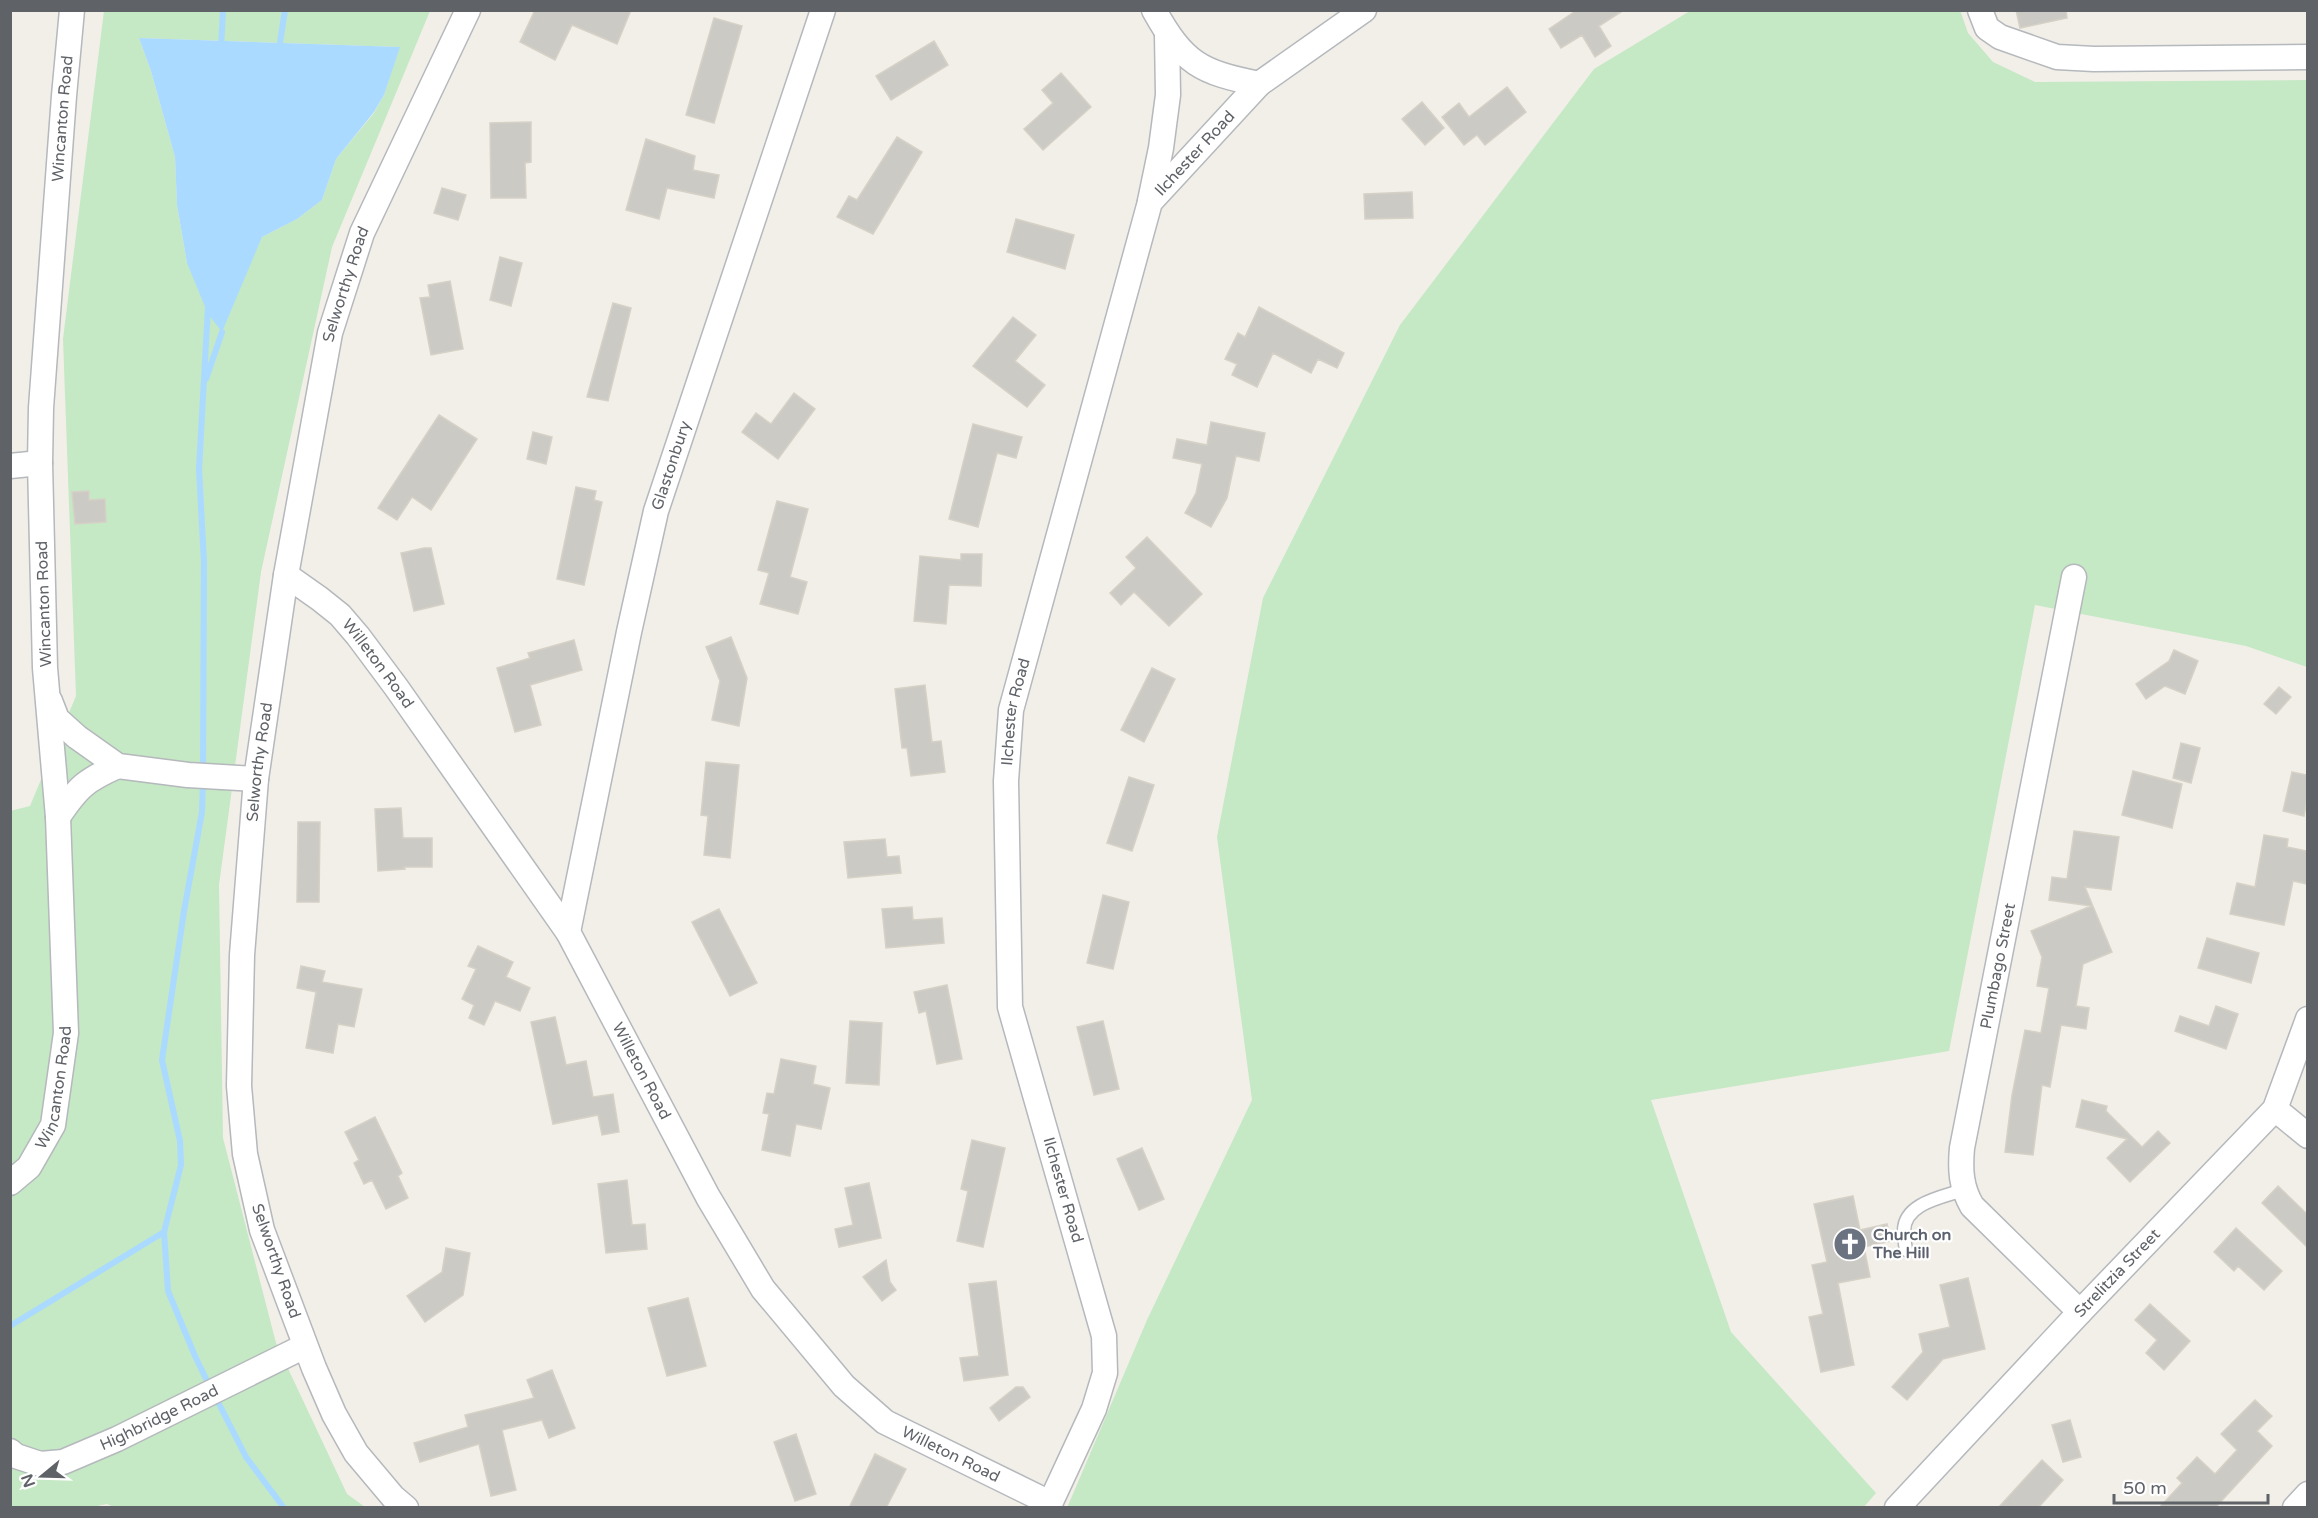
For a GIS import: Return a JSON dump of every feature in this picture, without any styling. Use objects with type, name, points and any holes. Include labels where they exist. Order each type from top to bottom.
[{"type":"street","name":"Wincanton Road","points":[[10,1183],[29,1167],[53,1125],[66,1033],[58,817],[47,693],[40,463],[42,396],[72,10]]},
{"type":"street","name":"Selworthy Road","points":[[406,1508],[393,1497],[356,1452],[334,1414],[262,1230],[245,1154],[239,1086],[242,955],[256,779],[286,575],[330,333],[362,232],[468,10]]},
{"type":"street","name":"Glastonbury","points":[[568,932],[656,511],[823,10]]},
{"type":"street","points":[[1154,10],[1167,34],[1197,65],[1215,74],[1259,84]]},
{"type":"street","name":"Ilchester Road","points":[[1049,1505],[1094,1409],[1105,1373],[1104,1336],[1010,1007],[1006,781],[1011,710],[1150,202],[1259,84],[1364,10]]},
{"type":"street","points":[[1980,10],[1987,28],[2000,37],[2057,57],[2094,59],[2307,57]]},
{"type":"street","points":[[1150,202],[1161,148],[1168,95],[1167,34]]},
{"type":"street","points":[[10,466],[40,463]]},
{"type":"street","name":"Willeton Road","points":[[286,575],[327,604],[358,636],[568,932],[708,1197],[757,1278],[844,1386],[885,1422],[1049,1505]]},
{"type":"street","name":"Plumbago Street","points":[[2074,577],[1962,1148],[1960,1168],[1963,1190],[1972,1206],[2080,1312]]},
{"type":"street","points":[[47,693],[57,719],[77,737],[118,766],[188,775],[256,779]]},
{"type":"street","points":[[58,817],[75,792],[92,777],[118,766]]},
{"type":"street","name":"Strelitzia Street","points":[[1897,1508],[2080,1312],[2276,1109],[2307,1019]]},
{"type":"street","points":[[2276,1109],[2307,1136]]},
{"type":"street","name":"Highbridge Road","points":[[10,1451],[16,1456],[40,1464],[63,1462],[117,1439],[306,1346]]},
{"type":"street","points":[[2295,1508],[2307,1494]]},
{"type":"lane","points":[[1906,1250],[1904,1229],[1906,1220],[1916,1208],[1963,1190]]},
{"type":"green space","points":[[1960,10],[1968,33],[1993,62],[2035,82],[2307,80],[2307,667],[2246,646],[2035,605],[1949,1051],[1651,1100],[1731,1332],[1876,1493],[1863,1508],[1067,1508],[1147,1320],[1252,1100],[1217,837],[1263,598],[1400,325],[1594,69],[1690,11]]},
{"type":"green space","points":[[104,11],[430,11],[332,247],[261,572],[219,885],[223,1138],[276,1343],[347,1494],[365,1507],[116,1508],[107,1504],[87,1508],[11,1507],[10,811],[30,806],[76,696],[63,339]],"holes":[[[139,38],[399,47],[384,95],[374,113],[336,159],[322,200],[297,219],[262,237],[250,263],[187,263],[177,205],[175,157],[151,71]]]},
{"type":"water","points":[[139,38],[400,47],[384,95],[374,112],[336,159],[322,200],[297,219],[262,237],[222,332],[208,314],[187,263],[177,205],[175,157],[151,71]]},
{"type":"building","points":[[535,10],[631,10],[617,44],[572,25],[555,60],[520,42]]},
{"type":"building","points":[[1577,10],[1624,10],[1599,26],[1611,46],[1595,57],[1582,35],[1561,48],[1549,29]]},
{"type":"building","points":[[2016,10],[2066,10],[2067,18],[2020,28]]},
{"type":"building","points":[[714,18],[742,26],[714,123],[686,115]]},
{"type":"building","points":[[934,41],[948,65],[891,100],[876,76]]},
{"type":"building","points":[[1061,73],[1091,107],[1043,150],[1024,129],[1053,103],[1042,90]]},
{"type":"building","points":[[1507,87],[1526,112],[1485,145],[1477,135],[1464,145],[1442,117],[1459,103],[1469,117]]},
{"type":"building","points":[[1422,102],[1444,128],[1425,145],[1402,119]]},
{"type":"building","points":[[531,122],[531,162],[525,163],[526,198],[491,198],[490,123]]},
{"type":"building","points":[[897,137],[922,152],[873,234],[837,217],[849,196],[857,200]]},
{"type":"building","points":[[646,139],[695,156],[693,170],[719,175],[714,198],[667,188],[659,219],[626,210]]},
{"type":"building","points":[[442,188],[466,195],[458,220],[434,213]]},
{"type":"building","points":[[1412,192],[1413,218],[1365,219],[1364,194]]},
{"type":"building","points":[[1016,219],[1074,235],[1065,269],[1007,252]]},
{"type":"building","points":[[500,257],[522,263],[511,306],[490,300]]},
{"type":"building","points":[[450,281],[463,349],[431,355],[420,298],[430,297],[428,285]]},
{"type":"building","points":[[613,303],[631,308],[608,401],[587,397]]},
{"type":"building","points":[[1259,307],[1344,353],[1337,368],[1318,359],[1311,373],[1273,353],[1257,387],[1232,375],[1237,364],[1225,359],[1238,333],[1245,337]]},
{"type":"building","points":[[1013,317],[1036,335],[1015,361],[1045,385],[1027,407],[973,366]]},
{"type":"building","points":[[794,393],[815,409],[778,459],[742,432],[756,413],[771,424]]},
{"type":"building","points":[[439,415],[477,439],[431,510],[412,497],[397,520],[378,508]]},
{"type":"building","points":[[1211,422],[1265,433],[1259,461],[1236,456],[1227,498],[1211,527],[1185,513],[1196,493],[1202,464],[1173,458],[1177,439],[1207,445]]},
{"type":"building","points":[[973,424],[1022,437],[1016,458],[997,453],[978,527],[949,519]]},
{"type":"building","points":[[533,432],[552,437],[546,464],[527,459]]},
{"type":"building","points":[[576,487],[596,491],[594,500],[602,502],[584,585],[557,579]]},
{"type":"building","points":[[89,491],[89,500],[105,499],[106,522],[75,524],[72,492]]},
{"type":"building","points":[[777,501],[808,509],[790,577],[807,582],[798,614],[760,604],[769,573],[758,570]]},
{"type":"building","points":[[1147,537],[1202,594],[1169,626],[1134,592],[1121,605],[1110,593],[1136,568],[1126,557]]},
{"type":"building","points":[[431,548],[444,604],[414,611],[401,553]]},
{"type":"building","points":[[961,554],[982,554],[981,586],[949,585],[946,624],[914,621],[920,556],[961,560]]},
{"type":"building","points":[[731,637],[747,678],[739,726],[712,720],[720,681],[706,647]]},
{"type":"building","points":[[574,640],[582,670],[530,685],[541,725],[515,732],[497,668],[530,658],[528,653]]},
{"type":"building","points":[[2174,650],[2198,661],[2185,694],[2165,686],[2146,699],[2136,684],[2169,661]]},
{"type":"building","points":[[1152,668],[1175,679],[1144,742],[1121,730]]},
{"type":"building","points":[[925,685],[932,742],[941,741],[945,772],[911,776],[907,748],[902,748],[895,689]]},
{"type":"building","points":[[2279,687],[2291,697],[2276,714],[2264,704]]},
{"type":"building","points":[[2181,743],[2200,748],[2191,783],[2173,778]]},
{"type":"building","points":[[706,762],[739,765],[730,858],[704,855],[708,816],[701,815]]},
{"type":"building","points":[[2133,771],[2182,784],[2172,828],[2122,815]]},
{"type":"building","points":[[2292,772],[2307,775],[2307,800],[2304,816],[2283,811]]},
{"type":"building","points":[[1129,777],[1154,785],[1132,851],[1107,843]]},
{"type":"building","points":[[401,808],[403,838],[432,838],[432,867],[404,867],[405,869],[378,871],[375,809]]},
{"type":"building","points":[[298,822],[320,822],[319,902],[297,902]]},
{"type":"building","points":[[2074,831],[2119,837],[2111,890],[2085,887],[2112,952],[2083,964],[2076,1006],[2089,1008],[2086,1029],[2061,1025],[2050,1087],[2042,1085],[2033,1155],[2005,1152],[2012,1095],[2025,1030],[2041,1033],[2049,988],[2037,986],[2042,957],[2031,931],[2091,906],[2049,900],[2052,877],[2067,879]]},
{"type":"building","points":[[2264,835],[2288,839],[2287,847],[2307,851],[2307,884],[2293,881],[2284,925],[2230,914],[2237,883],[2255,887]]},
{"type":"building","points":[[885,839],[887,857],[899,856],[901,873],[848,878],[844,842]]},
{"type":"building","points":[[1103,895],[1129,902],[1113,969],[1087,963]]},
{"type":"building","points":[[912,907],[913,920],[942,918],[944,943],[886,948],[882,909]]},
{"type":"building","points":[[719,909],[757,983],[730,996],[692,922]]},
{"type":"building","points":[[2207,938],[2259,953],[2251,983],[2198,968]]},
{"type":"building","points":[[478,946],[513,962],[506,977],[530,988],[520,1011],[495,1001],[484,1025],[469,1018],[474,1005],[462,999],[476,969],[468,966]]},
{"type":"building","points":[[301,966],[325,971],[322,982],[362,989],[354,1027],[338,1024],[333,1053],[306,1048],[316,992],[297,988]]},
{"type":"building","points":[[947,985],[962,1059],[937,1064],[926,1011],[919,1013],[914,992]]},
{"type":"building","points":[[2216,1006],[2238,1014],[2226,1049],[2175,1031],[2180,1016],[2209,1026]]},
{"type":"building","points":[[555,1017],[566,1065],[586,1061],[593,1097],[613,1094],[619,1132],[602,1135],[598,1115],[553,1124],[531,1022]]},
{"type":"building","points":[[850,1021],[882,1023],[879,1085],[846,1083]]},
{"type":"building","points":[[1103,1021],[1119,1089],[1094,1095],[1077,1027]]},
{"type":"building","points":[[781,1059],[816,1066],[813,1084],[830,1088],[821,1129],[796,1124],[790,1156],[762,1150],[769,1114],[763,1113],[767,1093],[774,1094]]},
{"type":"building","points":[[2082,1100],[2107,1106],[2106,1111],[2142,1147],[2158,1131],[2170,1143],[2130,1182],[2107,1158],[2127,1139],[2076,1127]]},
{"type":"building","points":[[375,1117],[402,1173],[398,1176],[408,1198],[386,1209],[372,1180],[364,1184],[354,1163],[359,1160],[345,1132]]},
{"type":"building","points":[[972,1140],[1005,1148],[983,1247],[957,1241],[968,1191],[961,1189]]},
{"type":"building","points":[[1142,1148],[1164,1199],[1139,1210],[1117,1159]]},
{"type":"building","points":[[627,1180],[632,1225],[645,1224],[647,1249],[606,1253],[598,1184]]},
{"type":"building","points":[[869,1183],[881,1238],[839,1247],[835,1229],[853,1225],[845,1188]]},
{"type":"building","points":[[2278,1186],[2307,1214],[2307,1247],[2262,1203]]},
{"type":"building","name":"Church on The Hill","points":[[1853,1196],[1860,1230],[1887,1224],[1891,1241],[1864,1247],[1870,1277],[1838,1283],[1854,1365],[1821,1372],[1809,1317],[1823,1314],[1812,1265],[1827,1262],[1814,1204]]},
{"type":"building","points":[[2236,1228],[2282,1271],[2264,1290],[2238,1266],[2234,1271],[2214,1252]]},
{"type":"building","points":[[446,1248],[470,1253],[463,1295],[425,1322],[407,1296],[442,1272]]},
{"type":"building","points":[[886,1260],[890,1282],[896,1290],[882,1301],[863,1277]]},
{"type":"building","points":[[1968,1278],[1985,1349],[1943,1359],[1907,1400],[1892,1387],[1923,1352],[1919,1334],[1950,1327],[1940,1285]]},
{"type":"building","points":[[996,1281],[1008,1375],[964,1381],[960,1358],[979,1356],[969,1284]]},
{"type":"building","points":[[688,1298],[706,1366],[667,1376],[648,1308]]},
{"type":"building","points":[[2150,1304],[2190,1341],[2164,1370],[2146,1353],[2157,1340],[2135,1320]]},
{"type":"building","points":[[552,1370],[575,1428],[549,1438],[542,1420],[502,1430],[516,1490],[491,1496],[479,1444],[420,1462],[414,1443],[468,1427],[465,1415],[534,1398],[527,1380]]},
{"type":"building","points":[[1016,1387],[1023,1387],[1030,1397],[999,1421],[990,1408]]},
{"type":"building","points":[[2255,1400],[2272,1416],[2257,1431],[2272,1446],[2215,1508],[2159,1508],[2182,1483],[2177,1478],[2197,1457],[2215,1474],[2237,1450],[2221,1434]]},
{"type":"building","points":[[2070,1420],[2081,1457],[2063,1462],[2052,1425]]},
{"type":"building","points":[[796,1434],[816,1494],[795,1501],[774,1442]]},
{"type":"building","points":[[875,1454],[906,1469],[886,1508],[849,1508]]},
{"type":"building","points":[[2042,1460],[2063,1480],[2038,1508],[1998,1508]]},
{"type":"waterway","points":[[221,49],[223,10]]},
{"type":"waterway","points":[[280,43],[285,10]]},
{"type":"waterway","points":[[203,771],[204,562],[199,469],[208,307]]},
{"type":"waterway","points":[[206,379],[222,332]]},
{"type":"waterway","points":[[203,781],[202,812],[184,911],[162,1060],[180,1141],[181,1165],[164,1232],[168,1291],[210,1387]]},
{"type":"waterway","points":[[10,1326],[164,1232]]},
{"type":"waterway","points":[[215,1396],[246,1457],[284,1508]]},
{"type":"place","name":"Church on The Hill","points":[[1850,1244]]}]
